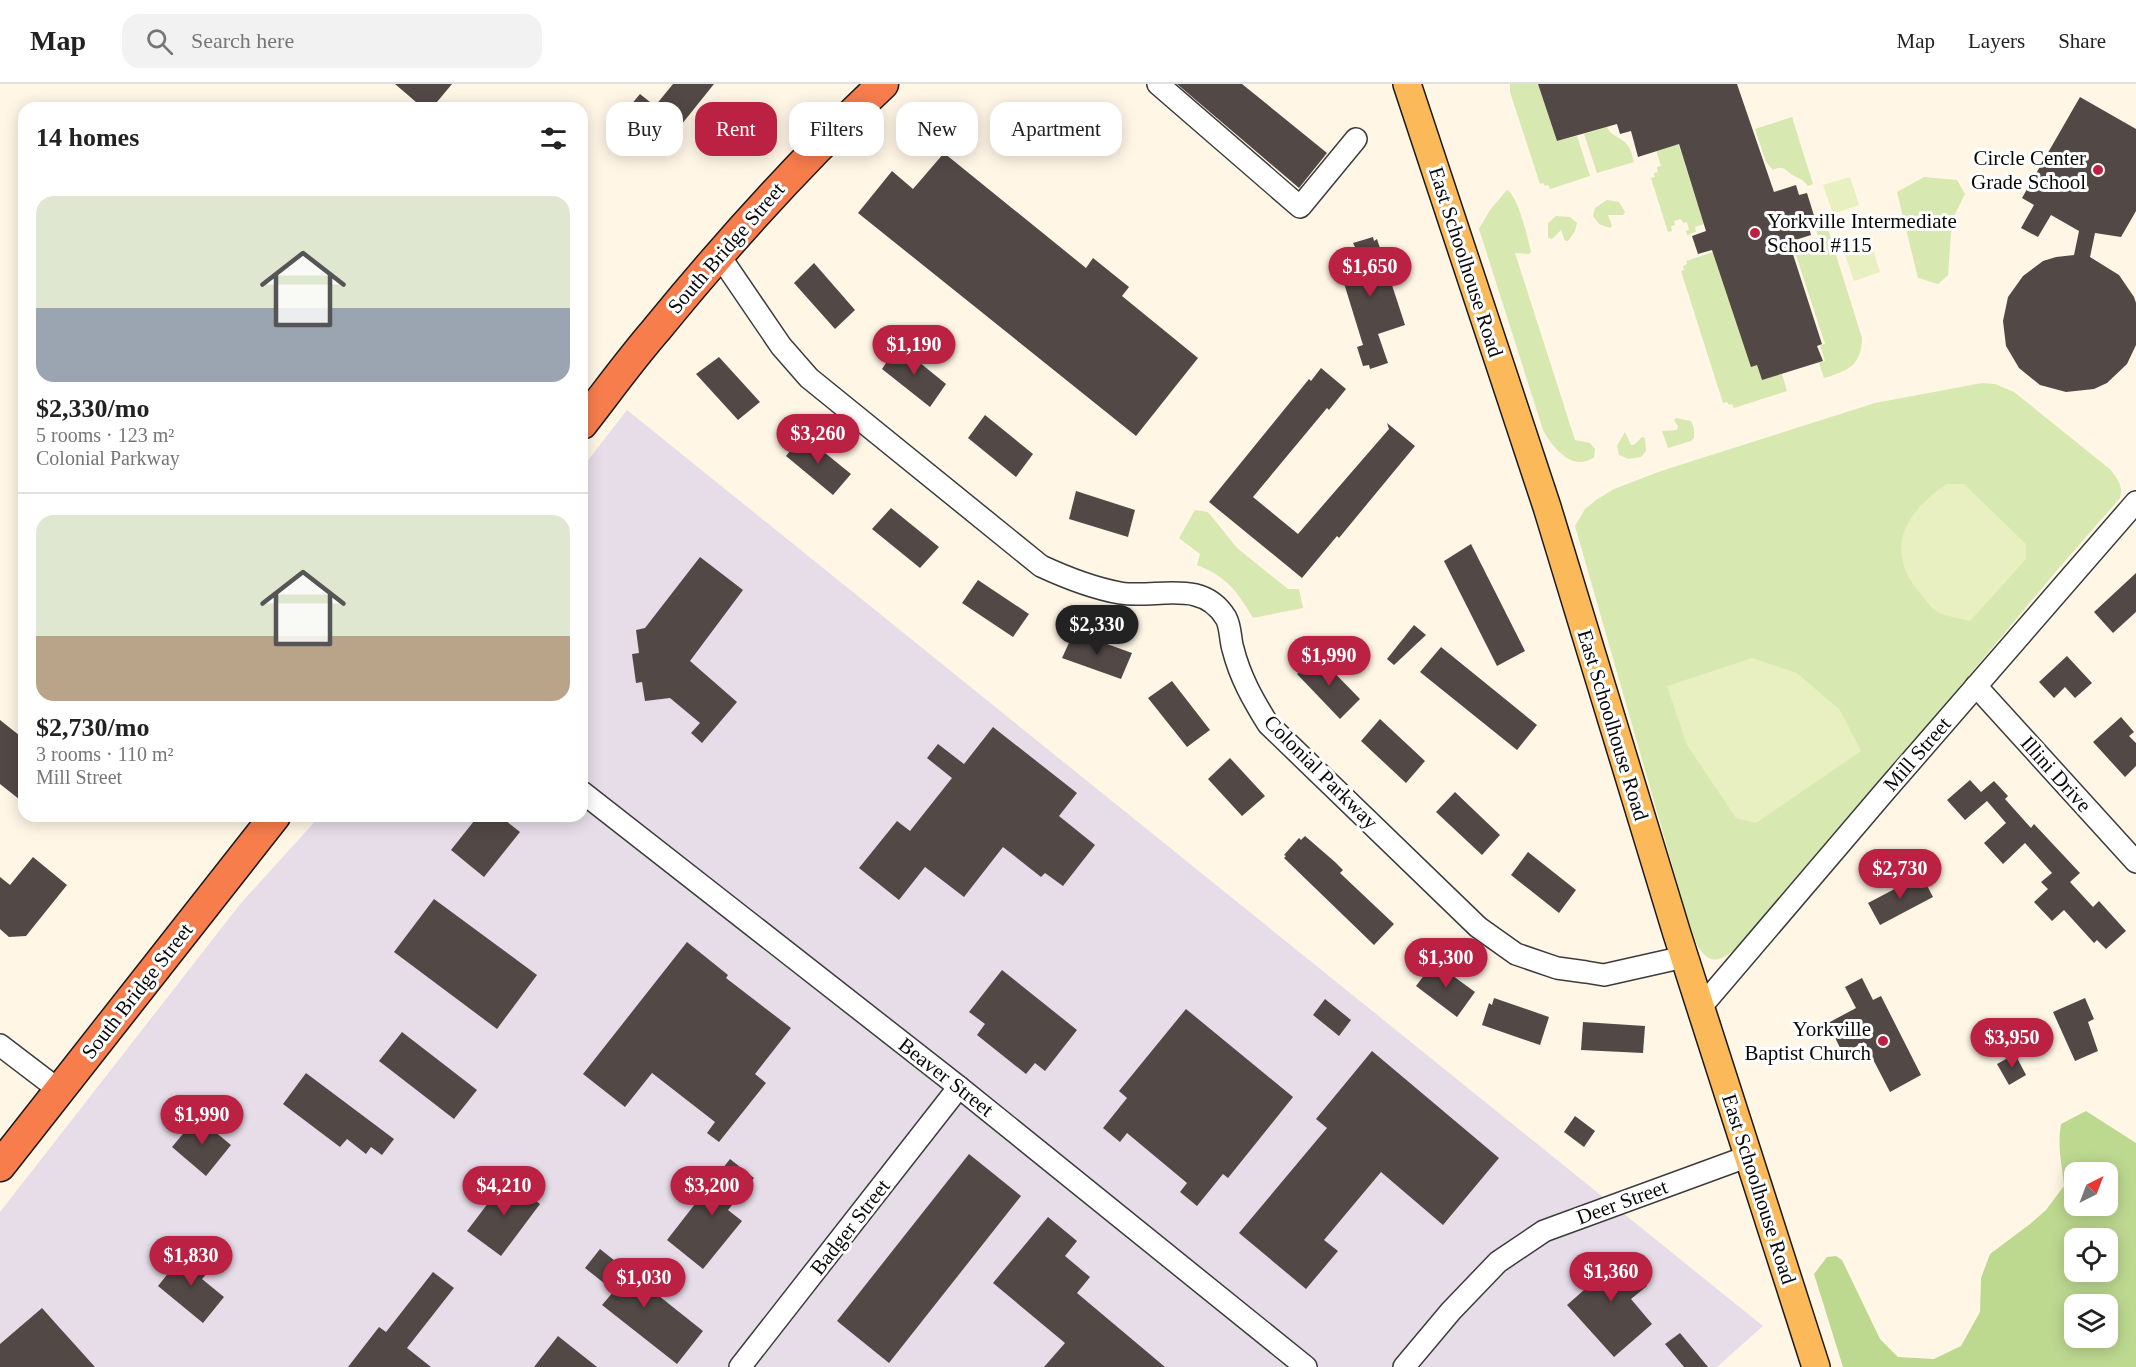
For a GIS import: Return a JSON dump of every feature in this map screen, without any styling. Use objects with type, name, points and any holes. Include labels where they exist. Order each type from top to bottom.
[{"type":"highway","name":"South Bridge Street","points":[[588,416],[653,332],[719,255],[802,163],[883,84]]},
{"type":"highway","name":"South Bridge Street","points":[[0,1166],[270,822]]},
{"type":"main road","name":"East Schoolhouse Road","points":[[1407,84],[1547,507],[1684,957],[1816,1367]]},
{"type":"street","points":[[1158,84],[1300,207],[1356,140]]},
{"type":"street","name":"Colonial Parkway","points":[[719,255],[781,346],[809,378],[1041,566],[1078,583],[1122,593],[1197,594],[1214,603],[1227,620],[1232,648],[1245,685],[1268,724],[1478,927],[1516,954],[1557,968],[1604,975],[1684,957]]},
{"type":"street","name":"Mill Street","points":[[1701,1007],[2136,502]]},
{"type":"street","name":"Illini Drive","points":[[1976,686],[2136,862]]},
{"type":"street","name":"Beaver Street","points":[[588,797],[959,1087],[1306,1367]]},
{"type":"street","points":[[0,1045],[59,1090]]},
{"type":"street","name":"Badger Street","points":[[740,1367],[959,1087]]},
{"type":"street","name":"Deer Street","points":[[1404,1367],[1451,1311],[1498,1262],[1544,1231],[1749,1156]]},
{"type":"shaded area","points":[[627,410],[1763,1326],[1717,1367],[0,1367],[0,1212],[241,903],[315,822],[588,822],[588,460]]},
{"type":"green space","points":[[1510,84],[1538,84],[1557,141],[1577,136],[1590,176],[1550,189],[1548,185],[1540,184],[1510,92]]},
{"type":"green space","points":[[1792,117],[1813,184],[1808,186],[1783,168],[1773,170],[1766,162],[1755,129]]},
{"type":"green space","points":[[1607,127],[1627,144],[1634,162],[1597,173],[1584,134]]},
{"type":"green space","points":[[1675,134],[1704,224],[1695,227],[1696,232],[1687,235],[1686,231],[1689,230],[1687,222],[1683,223],[1681,219],[1674,221],[1675,225],[1671,226],[1672,231],[1668,232],[1651,178],[1655,177],[1654,173],[1658,172],[1657,167],[1661,166],[1653,141]]},
{"type":"green space","points":[[1850,177],[1859,205],[1833,214],[1823,185]]},
{"type":"green space","points":[[1924,177],[1957,180],[1965,194],[1952,220],[1948,275],[1938,284],[1918,278],[1897,192]]},
{"type":"green space","points":[[1507,190],[1519,209],[1531,252],[1529,254],[1515,253],[1575,440],[1590,443],[1595,449],[1594,457],[1586,461],[1578,462],[1564,456],[1543,430],[1479,229],[1490,210]]},
{"type":"green space","points":[[1607,200],[1619,202],[1625,212],[1623,215],[1608,215],[1612,226],[1610,228],[1599,224],[1593,216],[1595,208]]},
{"type":"green space","points":[[1556,216],[1570,217],[1577,223],[1568,241],[1565,241],[1561,230],[1552,239],[1548,238],[1548,223]]},
{"type":"green space","points":[[1827,226],[1862,338],[1859,355],[1852,366],[1824,378],[1819,363],[1825,361],[1820,345],[1825,344],[1793,246],[1815,240],[1818,236],[1816,229]]},
{"type":"green space","points":[[1871,243],[1880,272],[1854,281],[1844,252]]},
{"type":"green space","points":[[1713,252],[1751,366],[1757,365],[1762,380],[1782,374],[1787,391],[1734,408],[1732,404],[1723,403],[1681,271],[1687,264],[1686,261]]},
{"type":"green space","points":[[1982,383],[1995,384],[2014,392],[2111,470],[2120,486],[2120,498],[1744,940],[1721,958],[1715,960],[1709,958],[1703,954],[1692,934],[1575,526],[1585,509],[1596,500],[1614,489],[1661,471],[1875,403]]},
{"type":"green space","points":[[1676,418],[1691,421],[1694,438],[1668,448],[1662,431],[1677,430],[1678,426],[1674,420]]},
{"type":"green space","points":[[1625,432],[1631,445],[1642,437],[1645,438],[1646,451],[1641,457],[1629,459],[1619,455],[1617,446]]},
{"type":"green space","points":[[1947,484],[1964,484],[2026,544],[2026,559],[1970,621],[1945,615],[1933,608],[1908,576],[1902,561],[1901,546],[1904,532],[1911,519],[1920,506]]},
{"type":"green space","points":[[1195,510],[1208,512],[1237,548],[1288,589],[1299,589],[1303,608],[1253,618],[1242,600],[1224,580],[1197,565],[1200,554],[1179,538]]},
{"type":"green space","points":[[1752,658],[1797,673],[1840,710],[1861,751],[1756,823],[1736,818],[1687,745],[1667,686]]},
{"type":"green space","points":[[2086,1111],[2136,1143],[2136,1367],[1843,1367],[1814,1274],[1827,1257],[1836,1256],[1842,1260],[1880,1339],[1898,1357],[1934,1359],[1961,1346],[1980,1312],[1981,1278],[1990,1254],[2046,1210],[2064,1186],[2061,1124]]},
{"type":"building","points":[[395,84],[452,84],[437,102],[416,102]]},
{"type":"building","points":[[673,84],[714,84],[700,102],[695,102],[695,108],[683,123],[683,102],[658,102]]},
{"type":"building","points":[[1177,84],[1242,84],[1327,153],[1299,188]]},
{"type":"building","name":"Yorkville Intermediate School #115","points":[[1538,84],[1737,84],[1774,192],[1796,185],[1799,195],[1807,193],[1816,222],[1808,224],[1811,235],[1789,242],[1822,344],[1817,346],[1823,361],[1762,380],[1757,365],[1751,367],[1712,250],[1698,254],[1692,236],[1706,231],[1679,144],[1638,157],[1631,131],[1620,134],[1617,124],[1557,141]]},
{"type":"building","points":[[640,94],[650,102],[633,102]]},
{"type":"building","points":[[2080,97],[2136,129],[2136,211],[2121,237],[2095,233],[2090,257],[2119,275],[2134,297],[2136,345],[2127,364],[2107,383],[2094,389],[2066,392],[2040,385],[2019,368],[2006,346],[2003,321],[2008,297],[2023,276],[2043,261],[2074,255],[2079,231],[2051,215],[2038,237],[2021,228],[2034,205],[2022,198]]},
{"type":"building","points":[[941,156],[948,156],[1086,268],[1093,258],[1129,287],[1122,296],[1198,358],[1136,436],[858,213],[892,171],[913,189]]},
{"type":"building","points":[[1373,237],[1374,241],[1377,239],[1405,325],[1378,334],[1388,363],[1370,369],[1369,365],[1363,366],[1357,347],[1363,345],[1335,254],[1355,247],[1353,243]]},
{"type":"building","points":[[814,263],[855,310],[835,329],[794,283]]},
{"type":"building","points":[[898,345],[946,384],[930,407],[882,369]]},
{"type":"building","points":[[719,357],[760,402],[738,420],[696,374]]},
{"type":"building","points":[[1321,368],[1346,389],[1329,410],[1327,408],[1253,497],[1298,534],[1389,429],[1387,423],[1415,446],[1339,538],[1337,536],[1302,578],[1209,502],[1309,379],[1311,381]]},
{"type":"building","points":[[985,415],[1033,454],[1016,477],[968,438]]},
{"type":"building","points":[[803,435],[851,474],[833,495],[786,456]]},
{"type":"building","points":[[1076,491],[1135,510],[1128,537],[1069,519]]},
{"type":"building","points":[[891,508],[939,547],[920,568],[872,529]]},
{"type":"building","points":[[1471,544],[1525,651],[1497,666],[1444,561]]},
{"type":"building","points":[[700,557],[743,590],[690,661],[737,702],[702,743],[691,733],[700,723],[670,698],[645,701],[642,682],[636,683],[632,654],[639,653],[636,630],[645,628]]},
{"type":"building","points":[[2136,573],[2136,612],[2113,633],[2094,612]]},
{"type":"building","points":[[978,580],[1029,614],[1013,637],[962,603]]},
{"type":"building","points":[[1414,625],[1426,635],[1394,665],[1387,659]]},
{"type":"building","points":[[1074,632],[1132,653],[1121,679],[1062,658]]},
{"type":"building","points":[[1441,647],[1537,725],[1517,750],[1420,672]]},
{"type":"building","points":[[1317,655],[1360,699],[1340,719],[1297,674]]},
{"type":"building","points":[[2067,656],[2092,683],[2075,698],[2065,687],[2054,698],[2039,682]]},
{"type":"building","points":[[1172,681],[1210,730],[1187,747],[1148,698]]},
{"type":"building","points":[[2121,717],[2134,732],[2129,736],[2136,743],[2136,766],[2125,777],[2093,742]]},
{"type":"building","points":[[1380,719],[1425,761],[1406,783],[1361,741]]},
{"type":"building","points":[[0,720],[18,734],[18,798],[0,784]]},
{"type":"building","points":[[993,727],[1077,793],[1059,816],[1095,845],[1063,886],[1045,873],[1041,877],[1003,847],[964,897],[925,867],[899,900],[859,868],[897,821],[910,831],[952,778],[927,758],[938,744],[964,764]]},
{"type":"building","points":[[1230,758],[1265,796],[1242,816],[1208,779]]},
{"type":"building","points":[[1970,780],[1981,792],[1994,781],[2008,796],[2005,799],[2031,828],[2034,824],[2080,873],[2070,882],[2093,907],[2099,901],[2126,931],[2106,949],[2097,940],[2094,943],[2064,910],[2052,921],[2034,902],[2048,889],[2041,882],[2052,873],[2025,843],[2003,864],[1984,843],[2006,823],[1987,801],[1965,820],[1947,800]]},
{"type":"building","points":[[1455,792],[1500,835],[1482,855],[1436,812]]},
{"type":"building","points":[[473,822],[508,822],[520,832],[484,877],[451,850]]},
{"type":"building","points":[[1305,836],[1335,862],[1343,870],[1340,873],[1394,924],[1374,945],[1284,858],[1299,838],[1301,840]]},
{"type":"building","points":[[1528,852],[1576,890],[1559,913],[1511,875]]},
{"type":"building","points":[[33,857],[67,885],[26,936],[9,937],[0,929],[0,877],[10,885]]},
{"type":"building","points":[[1922,876],[1933,897],[1880,925],[1868,903]]},
{"type":"building","points":[[434,899],[537,975],[497,1029],[394,952]]},
{"type":"building","points":[[687,942],[728,975],[726,978],[791,1028],[755,1074],[766,1083],[719,1142],[707,1133],[715,1122],[652,1073],[625,1107],[583,1074]]},
{"type":"building","points":[[1434,962],[1475,992],[1457,1017],[1416,986]]},
{"type":"building","points":[[1002,970],[1077,1030],[1045,1071],[1035,1063],[1026,1074],[977,1035],[985,1024],[969,1012]]},
{"type":"building","points":[[1862,978],[1873,1000],[1881,996],[1921,1075],[1890,1092],[1864,1042],[1843,1054],[1828,1023],[1856,1008],[1845,987]]},
{"type":"building","points":[[1494,998],[1549,1017],[1540,1045],[1482,1025],[1489,1003],[1492,1005]]},
{"type":"building","points":[[2085,998],[2094,1019],[2088,1022],[2098,1051],[2075,1061],[2053,1012]]},
{"type":"building","points":[[1325,999],[1351,1020],[1339,1036],[1313,1015]]},
{"type":"building","points":[[1186,1009],[1293,1097],[1228,1178],[1223,1174],[1197,1206],[1180,1192],[1187,1183],[1127,1133],[1120,1142],[1103,1128],[1127,1098],[1119,1091]]},
{"type":"building","points":[[1583,1022],[1645,1026],[1643,1053],[1581,1050]]},
{"type":"building","points":[[402,1032],[477,1090],[454,1119],[379,1061]]},
{"type":"building","points":[[1372,1051],[1499,1158],[1443,1225],[1381,1172],[1324,1240],[1338,1251],[1306,1289],[1239,1233],[1327,1128],[1316,1119]]},
{"type":"building","points":[[2015,1054],[2026,1075],[2009,1085],[1997,1064]]},
{"type":"building","points":[[306,1073],[394,1139],[382,1155],[371,1147],[366,1154],[347,1139],[340,1147],[283,1104]]},
{"type":"building","points":[[1575,1116],[1595,1131],[1584,1147],[1564,1132]]},
{"type":"building","points":[[197,1117],[231,1145],[206,1176],[172,1147]]},
{"type":"building","points":[[969,1154],[1021,1196],[889,1363],[837,1321]]},
{"type":"building","points":[[730,1159],[754,1178],[728,1210],[742,1221],[703,1269],[667,1240]]},
{"type":"building","points":[[507,1178],[540,1204],[501,1256],[467,1231]]},
{"type":"building","points":[[1048,1217],[1077,1241],[1065,1256],[1090,1277],[1077,1293],[1165,1367],[1044,1367],[1065,1343],[993,1283]]},
{"type":"building","points":[[600,1249],[703,1331],[677,1364],[602,1305],[614,1291],[585,1268]]},
{"type":"building","points":[[186,1251],[210,1270],[202,1279],[224,1297],[203,1323],[158,1286]]},
{"type":"building","points":[[1602,1252],[1618,1253],[1647,1286],[1631,1299],[1652,1324],[1614,1357],[1567,1305],[1593,1282],[1582,1269]]},
{"type":"building","points":[[433,1272],[454,1288],[407,1348],[431,1367],[348,1367],[379,1327],[386,1332]]},
{"type":"building","points":[[42,1308],[95,1367],[0,1367],[0,1344]]},
{"type":"building","points":[[1680,1333],[1708,1367],[1684,1367],[1665,1344]]},
{"type":"building","points":[[558,1336],[597,1367],[534,1367]]},
{"type":"place","name":"Circle Center Grade School","points":[[2098,170]]},
{"type":"place","name":"Yorkville Intermediate School #115","points":[[1755,233]]},
{"type":"place","name":"Yorkville Baptist Church","points":[[1883,1041]]}]
